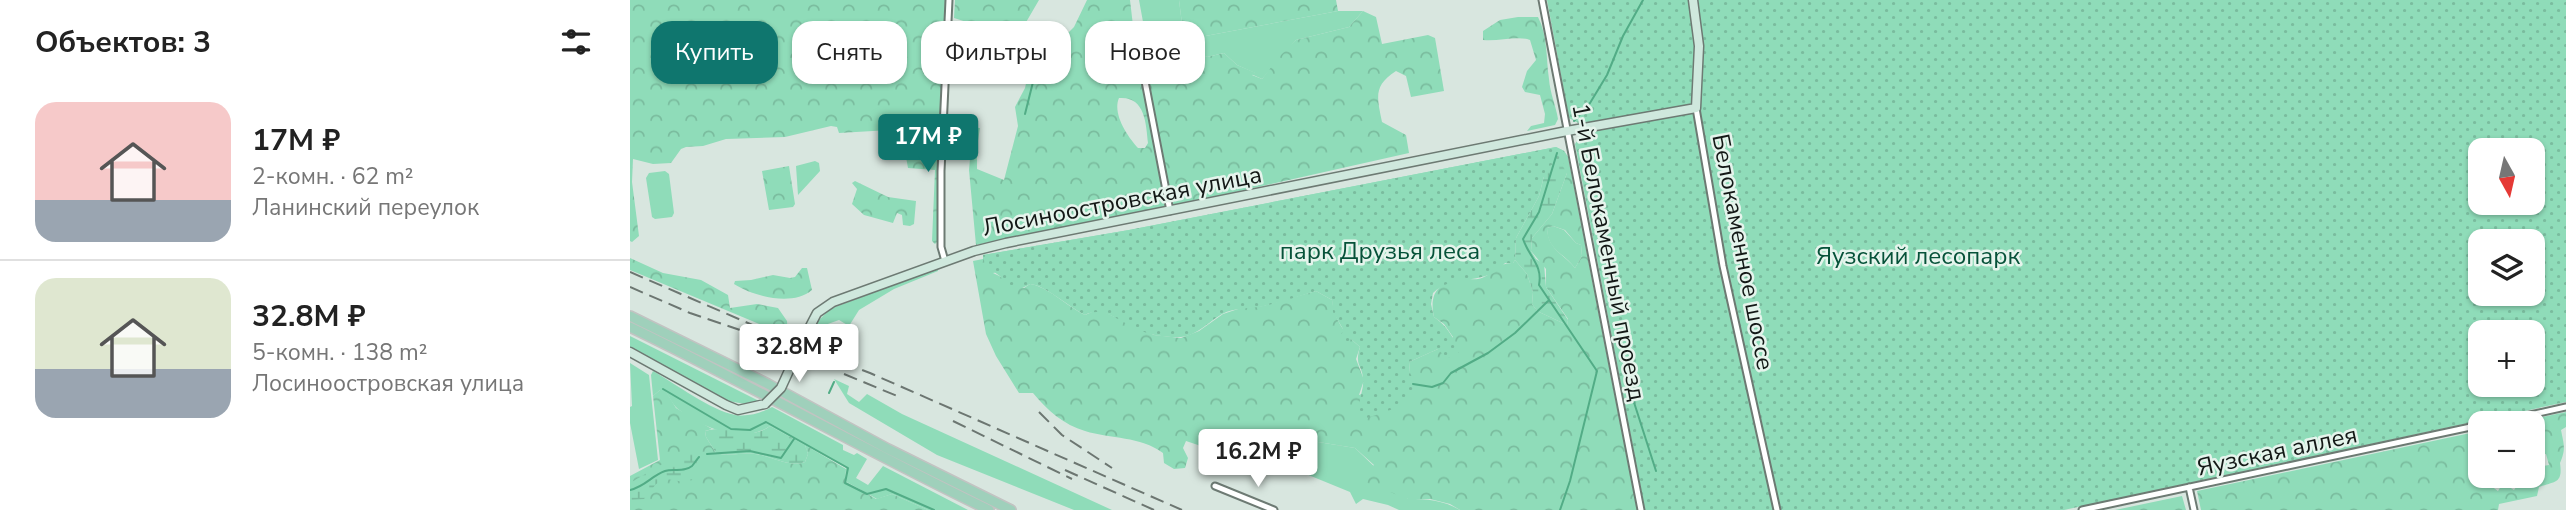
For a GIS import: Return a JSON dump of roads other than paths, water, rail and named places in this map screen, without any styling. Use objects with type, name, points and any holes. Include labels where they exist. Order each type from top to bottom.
[{"type":"main road","points":[[630,316],[768,383],[888,449],[1012,510]]},
{"type":"main road","points":[[630,327],[733,377],[884,458],[989,510]]},
{"type":"street","points":[[945,261],[941,247],[941,171],[949,0]]},
{"type":"street","name":"1-й Белокаменный проезд","points":[[1542,0],[1641,510]]},
{"type":"street","name":"Белокаменное шоссе","points":[[1693,0],[1699,46],[1696,108],[1723,266],[1777,510]]},
{"type":"street","points":[[1146,84],[1170,211]]},
{"type":"street","name":"Лосиноостровская улица","points":[[630,352],[738,410],[765,404],[781,388],[817,313],[833,302],[945,261],[1006,243],[1567,131],[1696,108]]},
{"type":"street","points":[[2545,412],[2566,407]]},
{"type":"street","name":"Яузская аллея","points":[[2082,510],[2468,428]]},
{"type":"street","points":[[1215,486],[1274,510]]},
{"type":"street","points":[[2189,487],[2194,510]]},
{"type":"waterway","points":[[1574,121],[1590,103],[1607,75],[1623,36],[1643,0]]},
{"type":"waterway","points":[[1025,114],[1032,84]]},
{"type":"waterway","points":[[1557,153],[1539,212],[1523,239],[1537,266],[1539,285],[1597,371],[1570,481],[1560,510]]},
{"type":"waterway","points":[[1413,384],[1432,387],[1443,383],[1451,373],[1488,353],[1515,333],[1548,301]]},
{"type":"waterway","points":[[842,340],[846,351],[844,357]]},
{"type":"waterway","points":[[1623,368],[1656,471]]},
{"type":"waterway","points":[[829,393],[834,382]]},
{"type":"waterway","points":[[663,389],[731,429],[750,430],[766,422],[848,468],[845,483],[867,494],[886,489],[934,510]]},
{"type":"waterway","points":[[707,454],[750,451],[781,458],[794,439]]},
{"type":"waterway","points":[[630,490],[665,471],[689,468],[699,457]]},
{"type":"railway","points":[[630,272],[870,373],[1182,510]]},
{"type":"railway","points":[[630,287],[690,313],[740,330]]},
{"type":"railway","points":[[844,374],[902,398]]},
{"type":"railway","points":[[1039,412],[1062,435],[1112,468]]},
{"type":"railway","points":[[953,421],[1072,479]]},
{"type":"railway","points":[[1065,470],[1154,510]]},
{"type":"park label","name":"парк Друзья леса","points":[[1380,251]]},
{"type":"park label","name":"Яузский лесопарк","points":[[1918,256]]}]
